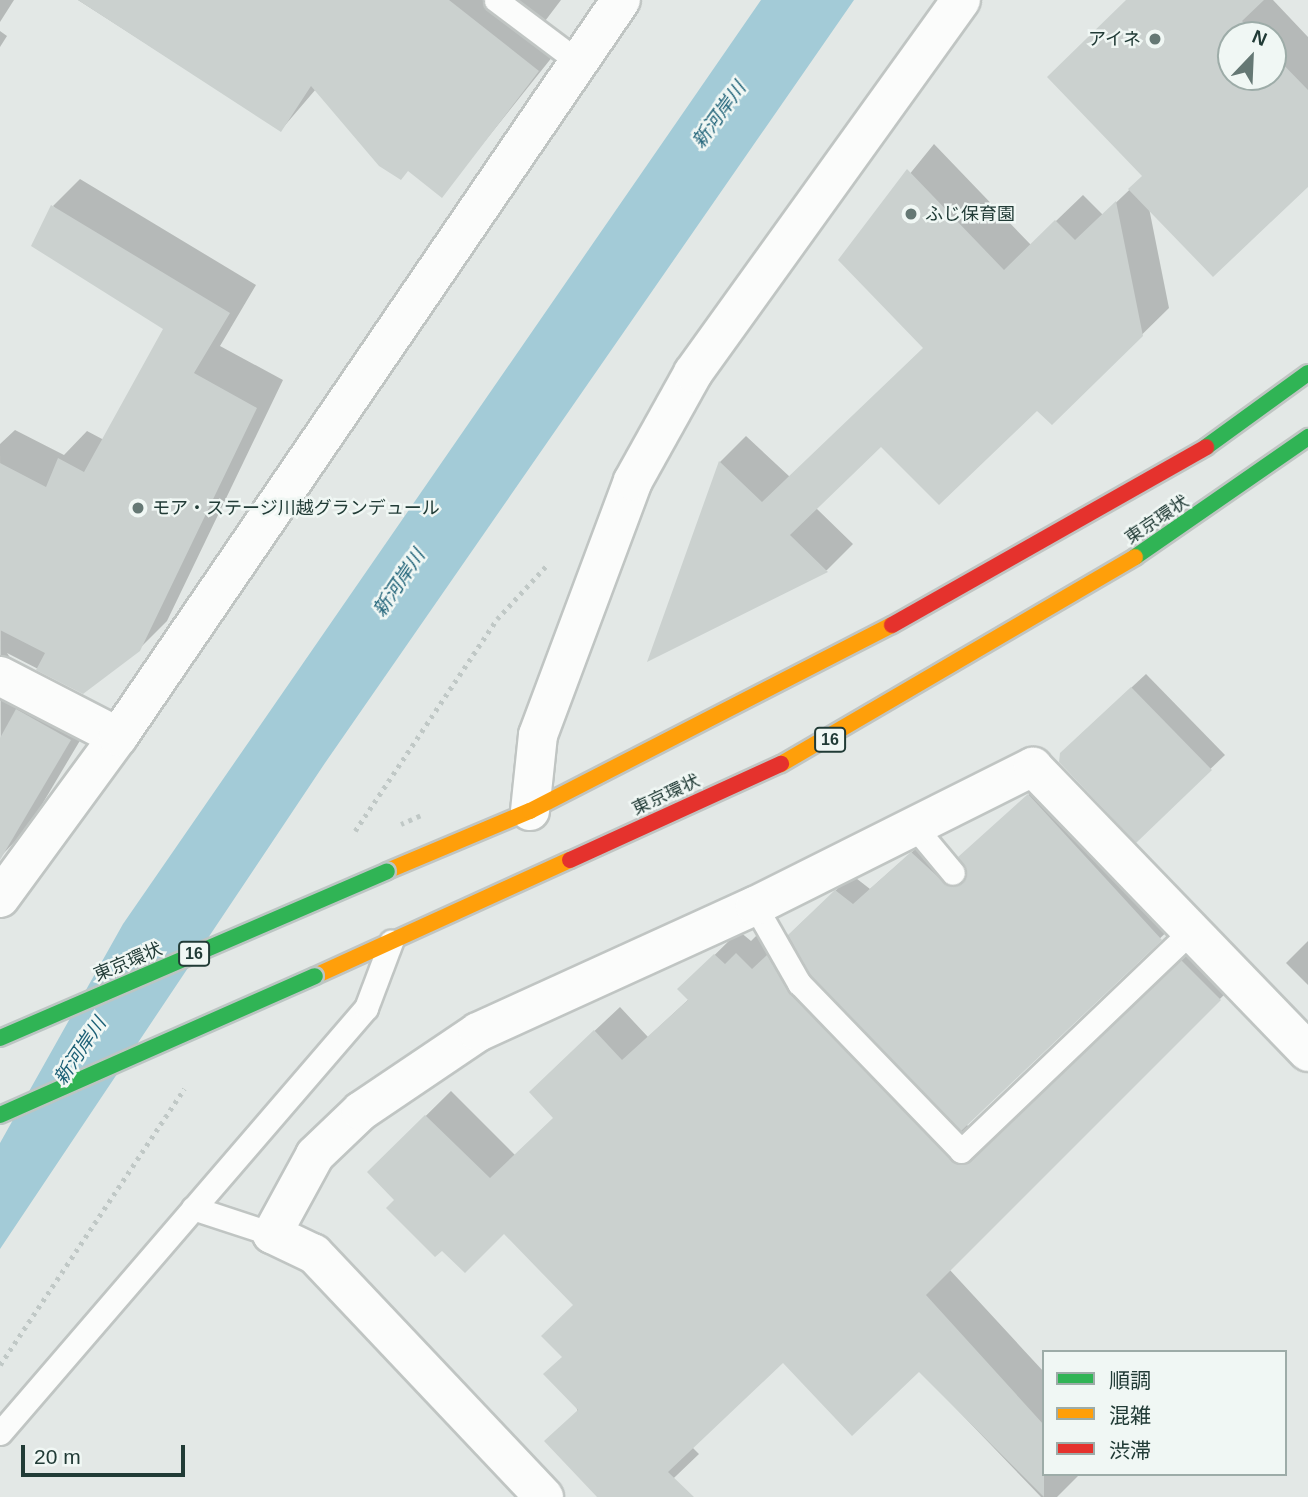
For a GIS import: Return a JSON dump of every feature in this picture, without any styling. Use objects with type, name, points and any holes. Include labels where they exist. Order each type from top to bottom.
[{"type":"highway","name":"東京環状","points":[[0,1038],[530,811],[787,682],[1074,526],[1216,441],[1308,373]]},
{"type":"highway","name":"東京環状","points":[[0,1115],[391,942],[815,748],[1093,586],[1308,437]]},
{"type":"street","points":[[0,898],[118,737],[576,60],[621,0]]},
{"type":"street","points":[[530,811],[538,735],[633,481],[716,340],[961,0]]},
{"type":"street","points":[[0,676],[118,737]]},
{"type":"street","points":[[544,1497],[314,1254],[272,1234],[315,1155],[361,1111],[478,1032],[755,906],[1033,767],[1308,1052]]},
{"type":"lane","points":[[496,0],[576,60]]},
{"type":"lane","points":[[913,825],[953,873]]},
{"type":"lane","points":[[755,906],[799,983],[961,1151],[1191,931]]},
{"type":"lane","points":[[0,1433],[366,1008],[391,942]]},
{"type":"lane","points":[[193,1208],[272,1234]]},
{"type":"path","points":[[351,837],[497,619],[551,562]]},
{"type":"path","points":[[0,1365],[190,1079]]},
{"type":"water","name":"新河岸川","points":[[761,0],[854,0],[325,763],[0,1249],[0,1143],[123,924]]},
{"type":"building","points":[[78,0],[449,0],[539,71],[442,198],[408,171],[401,180],[379,166],[311,86],[281,132]]},
{"type":"building","points":[[1126,0],[1264,0],[1242,21],[1217,21],[1217,91],[1287,91],[1287,68],[1308,90],[1308,187],[1213,277],[1128,189],[1142,176],[1047,77]]},
{"type":"building","points":[[907,169],[1004,270],[1055,220],[1075,240],[1116,201],[1143,336],[1052,425],[1037,411],[939,505],[881,447],[790,535],[828,572],[647,662],[719,461],[762,502],[923,348],[838,260]]},
{"type":"building","name":"モア・ステージ川越グランデュール","points":[[51,205],[230,313],[194,373],[257,408],[140,651],[83,694],[36,670],[45,653],[0,630],[0,463],[46,487],[58,458],[84,472],[163,329],[31,246]]},
{"type":"building","points":[[1131,687],[1212,770],[1136,843],[1059,762],[1060,753]]},
{"type":"building","points":[[16,709],[71,740],[0,860],[0,738]]},
{"type":"building","points":[[1028,794],[1162,940],[961,1131],[810,975],[788,935],[835,890],[853,904],[911,852],[948,886],[961,884],[967,871],[958,857]]},
{"type":"building","points":[[736,953],[752,969],[767,955],[789,993],[958,1165],[971,1161],[1181,960],[1221,1000],[926,1295],[1042,1423],[1044,1497],[919,1372],[852,1436],[783,1363],[668,1472],[694,1497],[597,1497],[544,1441],[578,1410],[543,1374],[562,1357],[541,1336],[573,1305],[504,1234],[465,1273],[442,1251],[435,1257],[386,1208],[394,1200],[367,1172],[425,1115],[490,1178],[553,1118],[529,1092],[594,1030],[622,1060],[688,1000],[677,989],[714,954],[725,964]]},
{"type":"traffic: fast","points":[[1206,447],[1308,373]]},
{"type":"traffic: fast","points":[[1135,557],[1308,437]]},
{"type":"traffic: fast","points":[[0,1038],[387,871]]},
{"type":"traffic: fast","points":[[0,1115],[315,976]]},
{"type":"traffic: slow","points":[[781,764],[1135,557]]},
{"type":"traffic: slow","points":[[387,871],[530,811],[892,625]]},
{"type":"traffic: slow","points":[[315,976],[570,860]]},
{"type":"traffic: jam","points":[[892,625],[1206,447]]},
{"type":"traffic: jam","points":[[570,860],[781,764]]},
{"type":"place","name":"アイネ","points":[[1155,39]]},
{"type":"place","name":"ふじ保育園","points":[[911,214]]},
{"type":"place","name":"モア・ステージ川越グランデュール","points":[[138,508]]}]
